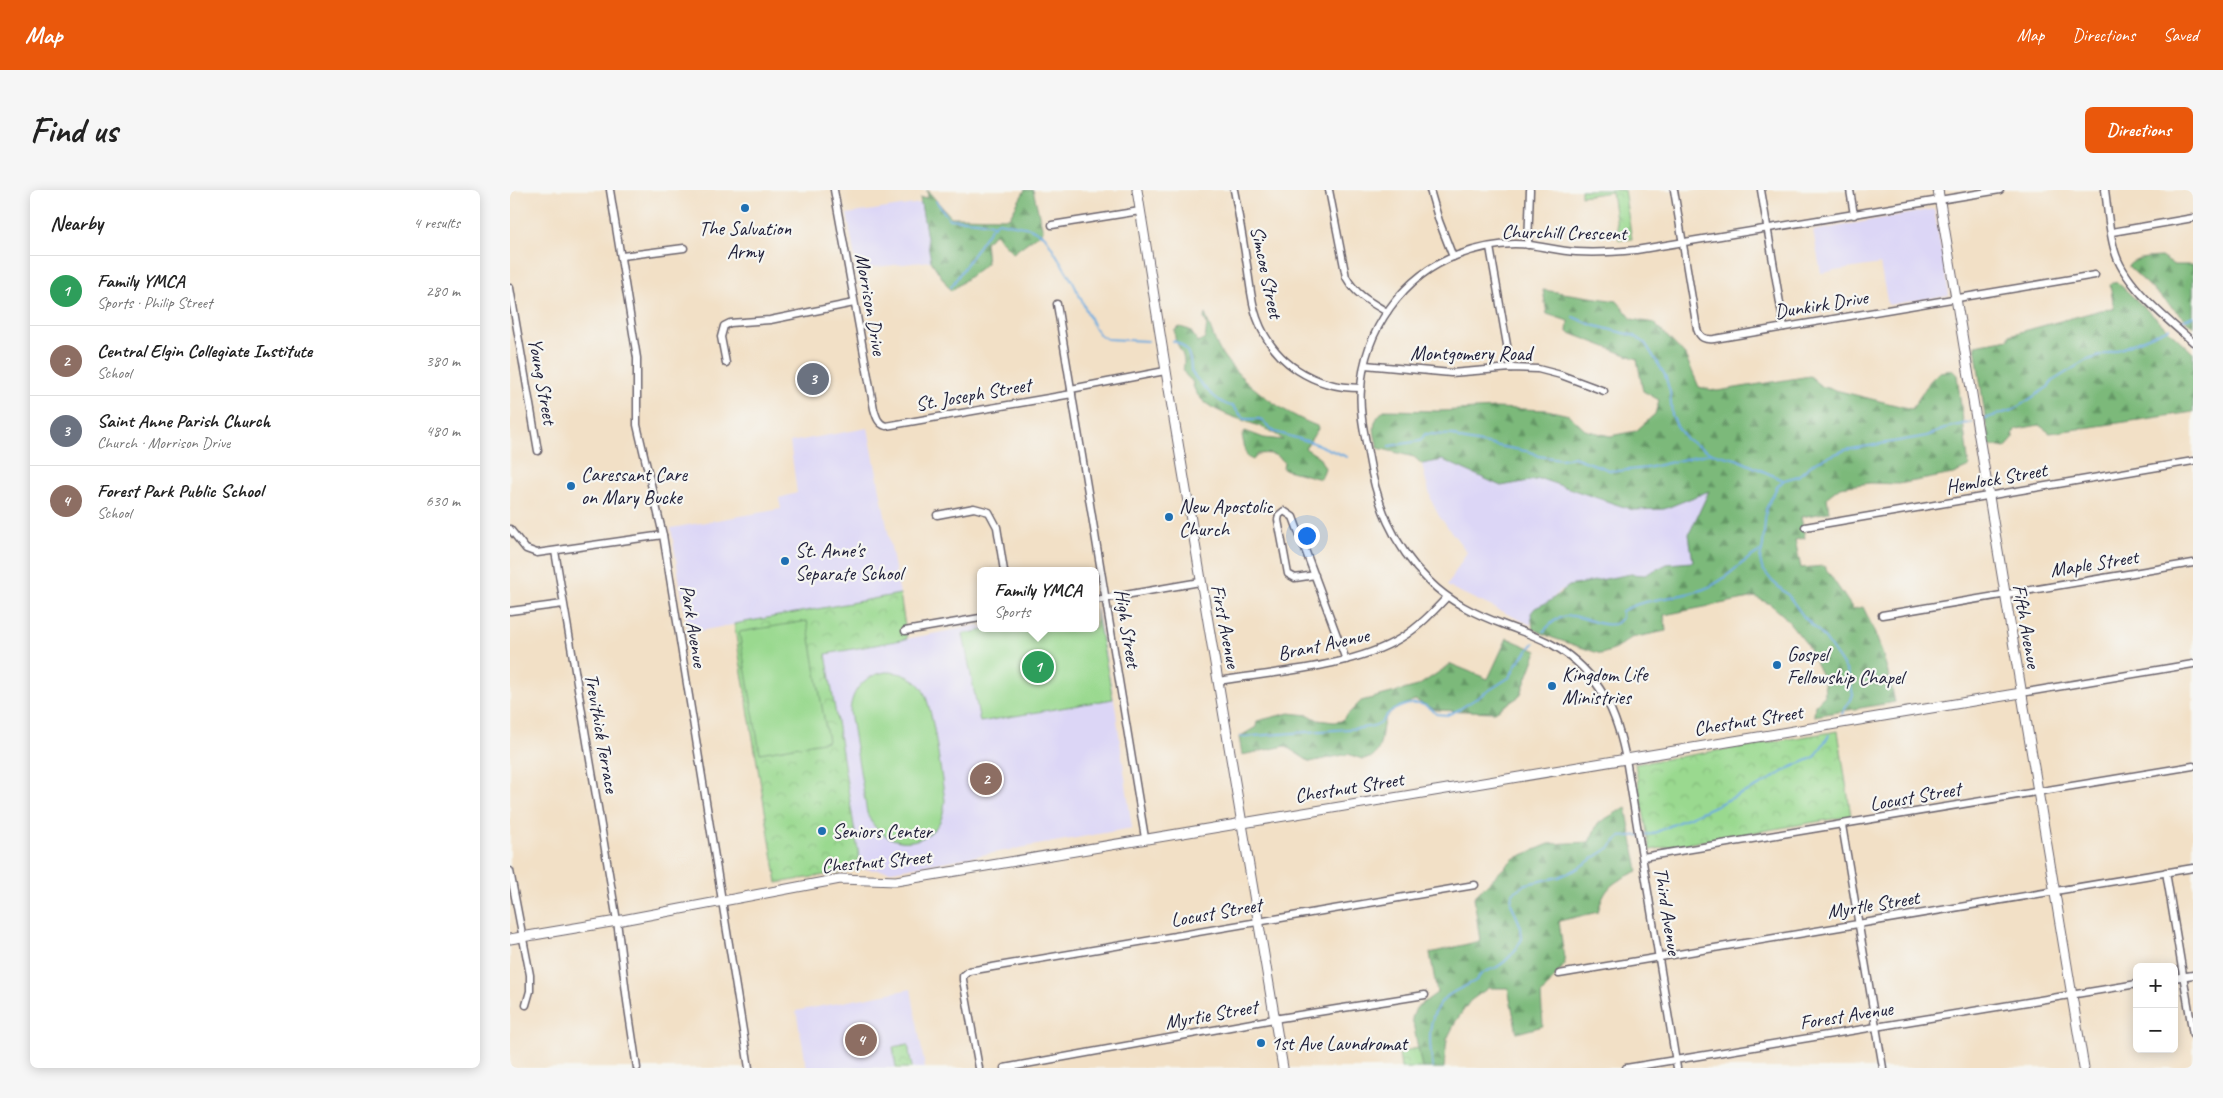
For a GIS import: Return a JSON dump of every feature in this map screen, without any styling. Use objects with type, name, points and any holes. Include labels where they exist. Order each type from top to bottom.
[{"type":"street","name":"Park Avenue","points":[[610,190],[637,358],[637,425],[663,535],[750,1068]]},
{"type":"street","name":"Morrison Drive","points":[[834,190],[874,409],[880,422]]},
{"type":"street","name":"First Avenue","points":[[1136,190],[1200,582],[1283,1068]]},
{"type":"street","name":"Simcoe Street","points":[[1234,190],[1255,312],[1270,343],[1290,365],[1305,375],[1330,385],[1361,388]]},
{"type":"street","points":[[1329,190],[1346,277],[1364,299],[1387,312]]},
{"type":"street","points":[[1430,190],[1439,222],[1453,257]]},
{"type":"street","points":[[1528,245],[1530,190]]},
{"type":"street","name":"Dunkirk Drive","points":[[1674,190],[1697,329],[1702,338],[1714,339],[2095,275]]},
{"type":"street","points":[[1762,190],[1784,327]]},
{"type":"street","points":[[1850,190],[1854,215]]},
{"type":"street","name":"Fifth Avenue","points":[[1938,190],[2053,891],[2084,1068]]},
{"type":"street","name":"Churchill Crescent","points":[[1626,759],[1620,731],[1611,708],[1600,688],[1582,668],[1553,645],[1476,614],[1447,597],[1409,559],[1383,515],[1373,482],[1361,412],[1361,388],[1369,347],[1387,312],[1413,281],[1453,257],[1490,247],[1528,245],[1567,251],[1602,252],[1636,250],[2000,190]]},
{"type":"street","points":[[2105,190],[2117,257],[2126,274],[2150,301],[2193,342]]},
{"type":"street","points":[[1052,225],[1140,211]]},
{"type":"street","points":[[2112,232],[2193,218]]},
{"type":"street","points":[[1490,247],[1511,368]]},
{"type":"street","points":[[622,256],[684,248]]},
{"type":"street","name":"Young Street","points":[[510,288],[538,451]]},
{"type":"street","points":[[726,363],[721,337],[724,326],[730,323],[770,320],[854,303]]},
{"type":"street","name":"High Street","points":[[1057,304],[1107,598],[1145,838]]},
{"type":"street","name":"Montgomery Road","points":[[1365,365],[1451,373],[1511,368],[1550,371],[1604,391]]},
{"type":"street","name":"St. Joseph Street","points":[[880,422],[886,426],[1072,391],[1165,371]]},
{"type":"street","name":"Hemlock Street","points":[[1805,526],[2193,461]]},
{"type":"street","points":[[937,515],[974,508],[989,512],[997,527],[1003,567]]},
{"type":"street","points":[[1315,575],[1296,578],[1288,574],[1278,520],[1279,515],[1284,511],[1293,517],[1315,575],[1346,660]]},
{"type":"street","points":[[510,529],[531,551],[554,551],[663,535]]},
{"type":"street","name":"Trevithick Terrace","points":[[554,551],[617,921],[637,1068]]},
{"type":"street","name":"Maple Street","points":[[1882,615],[2193,563]]},
{"type":"street","points":[[1099,599],[1200,582]]},
{"type":"street","name":"Brant Avenue","points":[[1218,681],[1346,660],[1372,652],[1401,638],[1434,612],[1447,597]]},
{"type":"street","points":[[510,611],[563,604]]},
{"type":"street","points":[[905,631],[977,619]]},
{"type":"street","name":"Chestnut Street","points":[[510,939],[722,902],[840,879],[896,881],[2193,664]]},
{"type":"street","name":"Third Avenue","points":[[1626,759],[1677,1068]]},
{"type":"street","name":"Locust Street","points":[[1643,858],[2193,766]]},
{"type":"street","points":[[1842,825],[1883,1068]]},
{"type":"street","name":"Myrtle Street","points":[[1558,974],[2193,868]]},
{"type":"street","points":[[510,871],[524,937],[531,983],[526,1005]]},
{"type":"street","points":[[2166,872],[2193,1035]]},
{"type":"street","name":"Locust Street","points":[[979,1068],[963,980],[964,974],[974,970],[1475,885]]},
{"type":"street","points":[[2178,977],[2193,975]]},
{"type":"street","name":"Forest Avenue","points":[[1626,1068],[2133,985]]},
{"type":"street","name":"Myrtie Street","points":[[1004,1068],[1274,1019],[1425,995]]},
{"type":"shaded area","points":[[921,203],[931,261],[857,269],[847,214]]},
{"type":"shaded area","points":[[1934,209],[1949,295],[1888,305],[1880,264],[1821,273],[1813,231]]},
{"type":"shaded area","name":"St. Anne's Separate School","points":[[868,428],[900,594],[688,633],[671,528],[781,509],[779,498],[797,493],[790,442]]},
{"type":"shaded area","points":[[1443,460],[1501,486],[1541,479],[1585,494],[1664,509],[1709,490],[1689,534],[1693,562],[1668,564],[1645,575],[1631,574],[1561,590],[1550,601],[1535,608],[1531,613],[1531,625],[1447,586],[1467,552],[1439,516],[1432,502],[1422,464]]},
{"type":"shaded area","points":[[1099,618],[1115,705],[1132,828],[892,871],[861,869],[826,654],[977,626],[977,632],[1099,632]]},
{"type":"shaded area","points":[[911,989],[925,1068],[807,1068],[796,1011]]},
{"type":"green space","points":[[927,190],[951,217],[1009,218],[1025,190],[1033,190],[1043,231],[1013,253],[995,234],[985,242],[987,263],[951,291],[931,261],[920,198],[928,197]]},
{"type":"green space","points":[[1581,190],[1624,190],[1632,239],[1619,240],[1612,192],[1581,196]]},
{"type":"green space","points":[[2161,257],[2174,265],[2193,265],[2193,327],[2128,266],[2139,259]]},
{"type":"green space","points":[[2117,282],[2193,353],[2193,412],[2050,433],[2039,425],[2017,429],[2013,433],[2014,438],[2005,448],[1989,445],[1975,345],[2009,339],[2009,335],[2101,310],[2114,309],[2110,284]]},
{"type":"green space","points":[[1543,290],[1617,301],[1632,319],[1654,323],[1685,355],[1699,387],[1717,391],[1810,376],[1823,387],[1912,409],[1930,381],[1939,372],[1952,370],[1957,375],[1969,467],[1953,474],[1899,484],[1870,483],[1840,487],[1827,497],[1829,512],[1801,517],[1805,538],[1795,540],[1801,568],[1824,566],[1853,609],[1863,607],[1874,630],[1895,702],[1814,716],[1815,705],[1825,695],[1824,680],[1806,643],[1784,616],[1770,604],[1755,597],[1664,615],[1666,631],[1631,638],[1614,650],[1601,654],[1553,638],[1533,629],[1531,613],[1535,608],[1550,601],[1569,586],[1631,574],[1645,575],[1667,564],[1693,562],[1689,534],[1709,491],[1664,509],[1633,510],[1541,479],[1501,486],[1443,460],[1422,464],[1414,457],[1378,448],[1374,428],[1377,419],[1384,410],[1439,411],[1495,408],[1547,410],[1569,415],[1585,430],[1610,436],[1636,431],[1655,414],[1659,400],[1643,391],[1637,359],[1567,332],[1568,321],[1547,314]]},
{"type":"green space","points":[[1205,314],[1221,352],[1243,378],[1278,406],[1317,426],[1318,429],[1305,448],[1319,457],[1325,468],[1321,479],[1283,469],[1284,462],[1272,454],[1258,454],[1253,460],[1247,457],[1242,436],[1245,431],[1264,438],[1283,440],[1260,427],[1217,410],[1205,403],[1196,393],[1192,381],[1184,371],[1184,360],[1176,341],[1175,330],[1180,327],[1190,330],[1198,342],[1205,339],[1207,324],[1204,318]]},
{"type":"green space","points":[[900,594],[907,639],[826,654],[861,869],[777,883],[734,624]]},
{"type":"green space","points":[[807,621],[828,741],[760,753],[739,632]]},
{"type":"green space","points":[[1099,626],[1113,699],[980,722],[963,634],[977,631],[1099,632]]},
{"type":"green space","points":[[1507,638],[1537,651],[1520,696],[1495,712],[1436,710],[1415,700],[1387,716],[1383,724],[1378,751],[1370,758],[1362,759],[1348,754],[1310,762],[1285,746],[1242,755],[1239,737],[1256,727],[1257,721],[1289,713],[1309,715],[1318,720],[1341,721],[1361,701],[1418,686],[1451,664],[1488,679]]},
{"type":"green space","points":[[886,672],[910,677],[921,687],[925,695],[933,723],[945,800],[942,817],[937,826],[919,839],[908,841],[888,837],[879,831],[867,813],[850,712],[856,690],[872,676]]},
{"type":"green space","points":[[1838,731],[1851,816],[1650,850],[1635,764]]},
{"type":"green space","points":[[1626,807],[1638,871],[1623,878],[1607,890],[1598,912],[1559,921],[1565,964],[1541,995],[1543,1026],[1517,1033],[1508,988],[1488,988],[1470,1001],[1456,1021],[1447,1039],[1444,1068],[1422,1068],[1412,1018],[1416,1008],[1437,993],[1430,953],[1480,941],[1474,897],[1513,859],[1549,844],[1589,842],[1598,823]]},
{"type":"green space","points":[[908,1044],[912,1068],[896,1068],[893,1047]]},
{"type":"green space","points":[[1418,1048],[1422,1068],[1401,1068],[1399,1052]]},
{"type":"waterway","points":[[936,201],[949,219],[978,221],[994,225]]},
{"type":"waterway","points":[[951,287],[991,228],[998,222],[1030,228],[1045,236],[1074,284],[1094,327],[1100,335],[1107,339],[1148,341]]},
{"type":"waterway","points":[[2180,322],[2193,316]]},
{"type":"waterway","points":[[1573,317],[1592,325],[1635,336],[1645,343],[1665,375],[1670,392],[1672,415],[1686,439],[1711,453],[1736,459],[1783,480]]},
{"type":"waterway","points":[[1980,420],[2013,410],[2048,387],[2054,380],[2085,361],[2123,348],[2169,328]]},
{"type":"waterway","points":[[1173,341],[1182,345],[1188,352],[1191,371],[1204,387],[1222,402],[1233,406],[1244,419],[1260,419],[1275,432],[1314,443],[1347,457]]},
{"type":"waterway","points":[[1842,714],[1853,695],[1848,673],[1823,636],[1762,568],[1760,559],[1766,509],[1777,487],[1784,480],[1798,476],[1815,462],[1845,450],[1927,436],[1949,427],[1973,422]]},
{"type":"waterway","points":[[1389,446],[1420,441],[1425,434],[1454,435],[1460,439],[1531,452],[1538,456],[1561,459],[1574,457],[1609,470],[1618,471],[1647,468],[1711,453]]},
{"type":"waterway","points":[[1544,631],[1553,622],[1562,617],[1571,616],[1605,624],[1615,624],[1622,618],[1622,611],[1642,603],[1704,589],[1761,551]]},
{"type":"waterway","points":[[1240,737],[1370,727],[1380,723],[1388,714],[1395,710],[1414,704],[1426,706],[1436,714],[1447,715],[1510,677],[1517,663],[1534,643]]},
{"type":"waterway","points":[[1433,1067],[1430,1030],[1439,1005],[1452,993],[1475,981],[1486,971],[1505,962],[1522,939],[1521,927],[1511,903],[1512,894],[1526,884],[1559,877],[1575,870],[1609,848],[1620,837],[1652,834],[1761,785],[1789,768],[1815,757],[1829,735]]},
{"type":"place","name":"The Salvation Army","points":[[745,208]]},
{"type":"place","name":"Saint Anne Parish Church","points":[[813,379]]},
{"type":"place","name":"Caressant Care on Mary Bucke","points":[[571,486]]},
{"type":"place","name":"New Apostolic Church","points":[[1169,517]]},
{"type":"place","name":"St. Anne's Separate School","points":[[785,561]]},
{"type":"place","name":"Gospel Fellowship Chapel","points":[[1777,665]]},
{"type":"place","name":"Family YMCA","points":[[1038,667]]},
{"type":"place","name":"Kingdom Life Ministries","points":[[1552,686]]},
{"type":"place","name":"Central Elgin Collegiate Institute","points":[[986,779]]},
{"type":"place","name":"Seniors Center","points":[[822,831]]},
{"type":"place","name":"Forest Park Public School","points":[[861,1040]]},
{"type":"place","name":"1st Ave Laundromat","points":[[1261,1043]]}]
